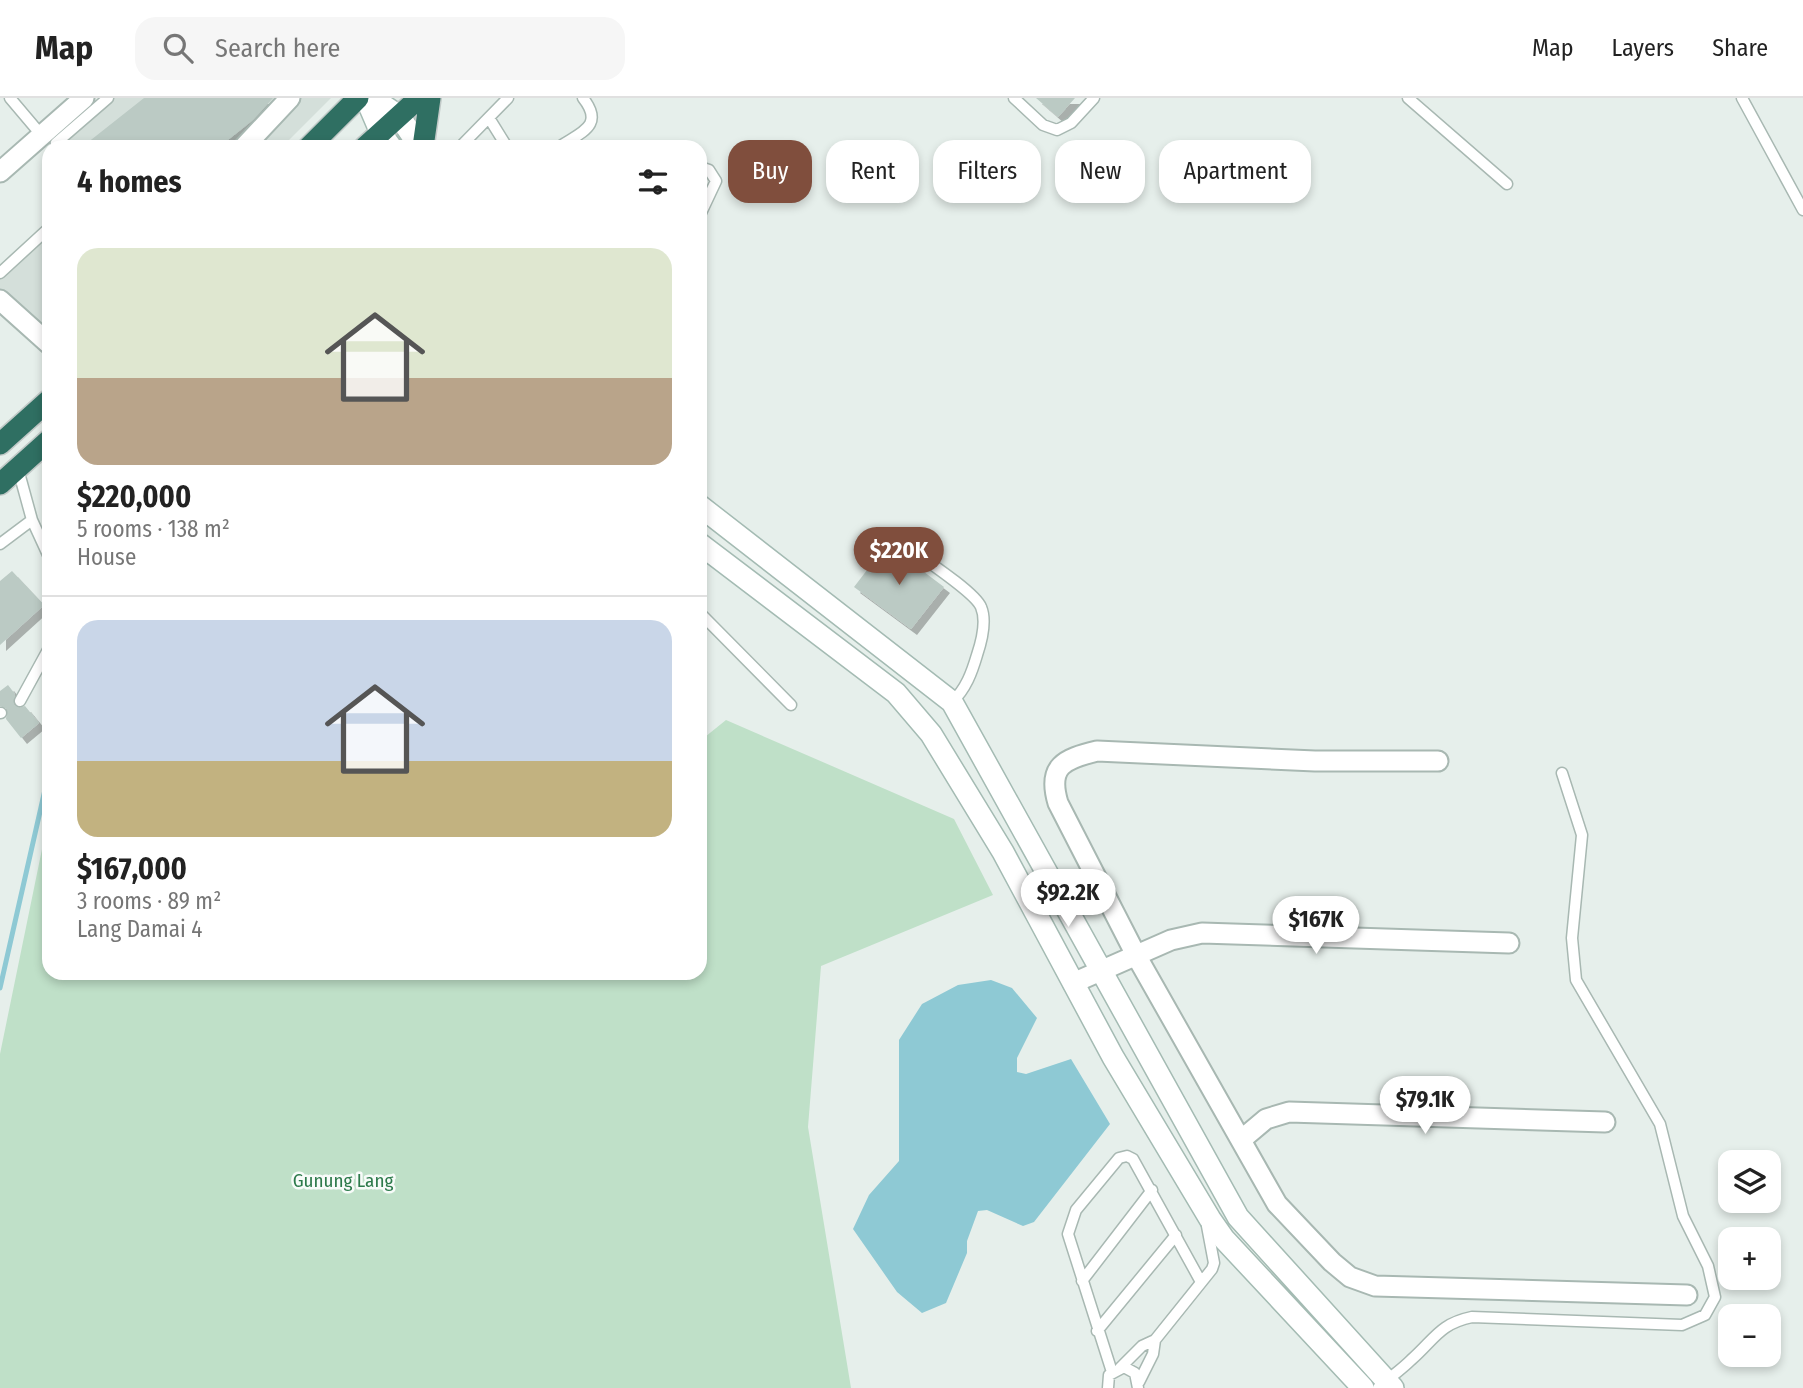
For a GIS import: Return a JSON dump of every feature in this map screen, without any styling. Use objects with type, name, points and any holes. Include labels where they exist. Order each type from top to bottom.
[{"type":"highway","points":[[316,140],[358,98]]},
{"type":"highway","points":[[381,140],[399,116],[418,98]]},
{"type":"highway","points":[[422,140],[430,98]]},
{"type":"highway","points":[[0,444],[42,406]]},
{"type":"highway","points":[[0,484],[42,447]]},
{"type":"street","points":[[54,140],[85,98]]},
{"type":"street","points":[[251,140],[290,98]]},
{"type":"street","points":[[366,98],[378,140]]},
{"type":"street","points":[[372,98],[399,116],[416,140]]},
{"type":"street","points":[[0,172],[42,148]]},
{"type":"street","points":[[0,300],[42,337]]},
{"type":"street","points":[[707,511],[952,702],[1238,1217],[1386,1385]]},
{"type":"street","points":[[707,549],[896,694],[931,734],[1003,852],[1113,1057],[1210,1219],[1224,1239],[1363,1388]]},
{"type":"street","points":[[1438,761],[1315,761],[1097,751],[1071,757],[1056,771],[1053,787],[1058,803],[1137,957],[1287,1218],[1350,1277],[1375,1286],[1687,1295]]},
{"type":"street","points":[[1073,983],[1171,940],[1202,933],[1509,943]]},
{"type":"street","points":[[1241,1140],[1266,1119],[1289,1112],[1605,1122]]},
{"type":"lane","points":[[10,98],[50,140]]},
{"type":"lane","points":[[55,140],[108,98]]},
{"type":"lane","points":[[467,140],[508,98]]},
{"type":"lane","points":[[569,140],[589,126],[593,118],[591,108],[583,98]]},
{"type":"lane","points":[[1014,98],[1043,125],[1057,130],[1066,128],[1094,98]]},
{"type":"lane","points":[[1408,98],[1507,184]]},
{"type":"lane","points":[[1742,98],[1803,210]]},
{"type":"lane","points":[[489,118],[503,140]]},
{"type":"lane","points":[[707,169],[716,181],[707,200]]},
{"type":"lane","points":[[0,273],[42,234]]},
{"type":"lane","points":[[18,469],[32,520],[42,542]]},
{"type":"lane","points":[[0,544],[32,520]]},
{"type":"lane","points":[[896,539],[970,593],[982,608],[984,622],[979,651],[966,685],[952,702]]},
{"type":"lane","points":[[707,620],[791,705]]},
{"type":"lane","points":[[20,701],[42,661]]},
{"type":"lane","points":[[1386,1385],[1441,1328],[1461,1319],[1472,1317],[1682,1325],[1705,1315],[1715,1297],[1707,1266],[1683,1216],[1660,1124],[1576,980],[1572,938],[1582,835],[1562,773]]},
{"type":"lane","points":[[1116,1370],[1097,1331],[1068,1234],[1076,1210],[1121,1157],[1132,1157],[1201,1282]]},
{"type":"lane","points":[[1082,1281],[1152,1190]]},
{"type":"lane","points":[[1108,1388],[1116,1370],[1142,1346],[1155,1340],[1214,1263],[1207,1226],[1210,1219]]},
{"type":"lane","points":[[1097,1331],[1175,1235]]},
{"type":"lane","points":[[1138,1385],[1153,1354],[1155,1340]]},
{"type":"lane","points":[[1116,1370],[1133,1371],[1138,1385]]},
{"type":"shaded area","points":[[109,98],[331,98],[289,140],[59,140]]},
{"type":"shaded area","points":[[42,235],[42,338],[0,301],[0,274]]},
{"type":"green space","name":"Gunung Lang","points":[[726,720],[954,819],[993,895],[821,966],[808,1127],[851,1388],[0,1388],[0,1054],[42,849],[42,980],[707,980],[707,735]]},
{"type":"water","points":[[991,980],[1012,988],[1037,1018],[1017,1058],[1017,1072],[1026,1074],[1071,1059],[1110,1124],[1034,1222],[1023,1226],[987,1210],[978,1211],[967,1241],[967,1253],[946,1303],[922,1313],[897,1292],[853,1229],[869,1195],[899,1161],[899,1040],[922,1004],[958,985]]},
{"type":"building","points":[[144,98],[273,98],[253,120],[228,140],[91,140]]},
{"type":"building","points":[[1036,98],[1075,98],[1058,117]]},
{"type":"building","points":[[887,544],[944,587],[911,629],[854,587]]},
{"type":"building","points":[[12,571],[42,603],[42,607],[0,645],[0,581]]},
{"type":"building","points":[[8,685],[15,694],[14,705],[19,708],[25,706],[39,723],[21,738],[6,719],[7,709],[0,706],[0,691]]},
{"type":"waterway","points":[[0,988],[42,803]]}]
